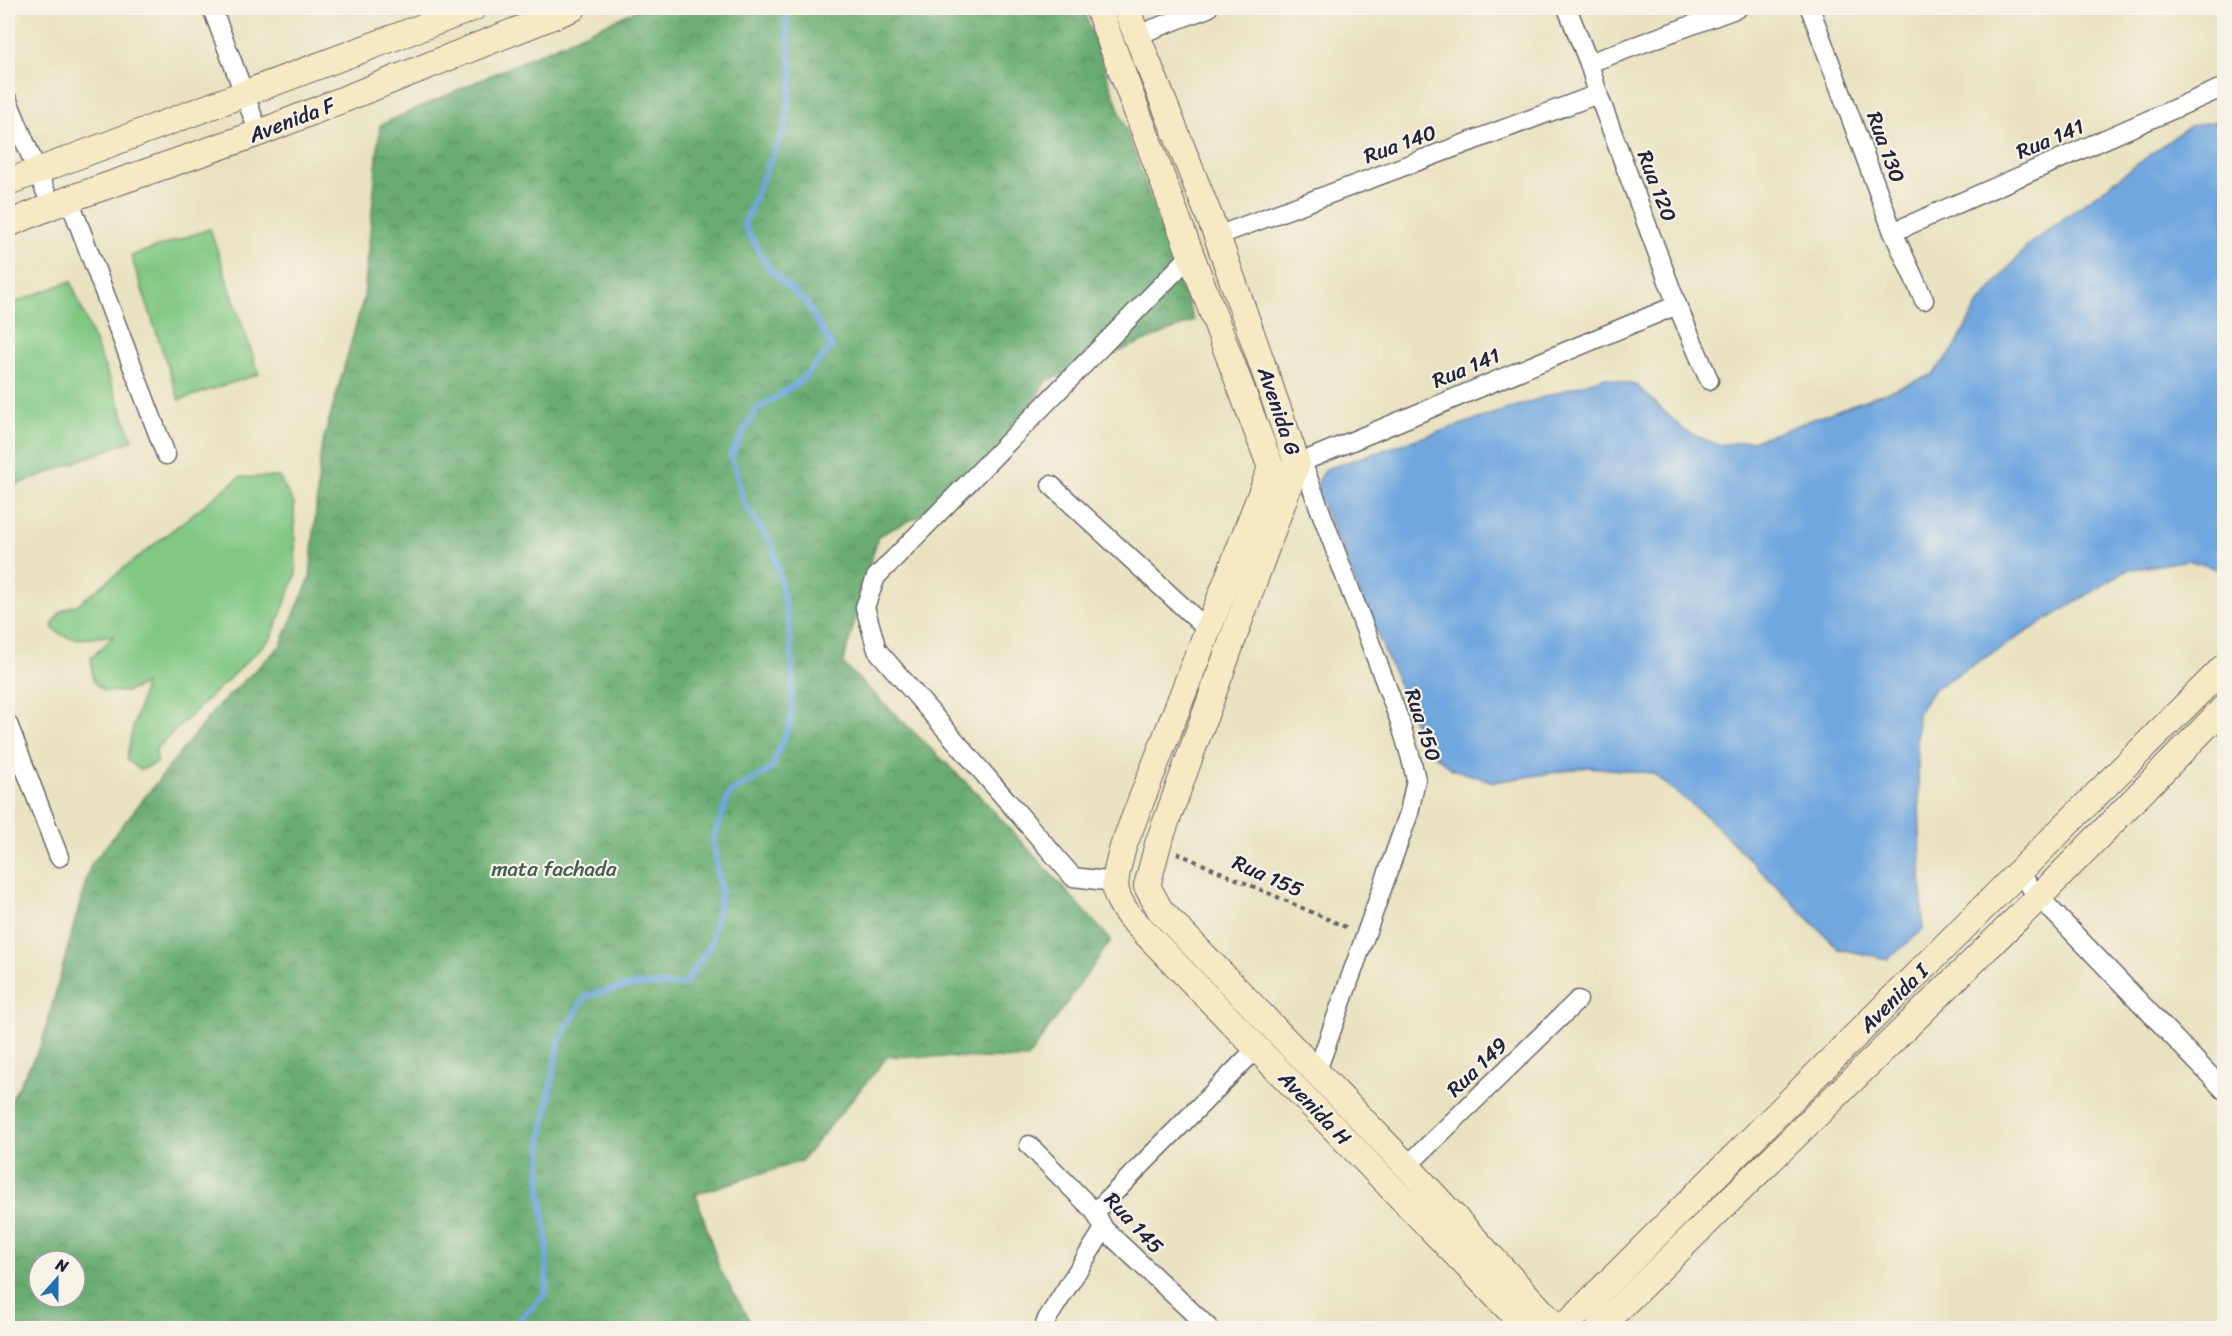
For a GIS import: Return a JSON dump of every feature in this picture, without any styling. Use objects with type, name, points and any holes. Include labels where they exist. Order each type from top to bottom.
[{"type":"street","points":[[212,8],[259,133]]},
{"type":"street","name":"Avenida F","points":[[8,182],[473,8]]},
{"type":"street","name":"Avenida F","points":[[8,224],[259,133],[573,8]]},
{"type":"street","name":"Avenida G","points":[[1098,8],[1271,468],[1123,847],[1114,882]]},
{"type":"street","name":"Avenida G","points":[[1126,8],[1217,236],[1300,463],[1158,844],[1147,886]]},
{"type":"street","points":[[1137,35],[1208,8]]},
{"type":"street","name":"Rua 120","points":[[1567,8],[1677,305],[1709,380]]},
{"type":"street","points":[[1589,63],[1738,8]]},
{"type":"street","name":"Rua 130","points":[[1816,9],[1893,232],[1924,300]]},
{"type":"street","name":"Rua 141","points":[[1893,232],[2224,87]]},
{"type":"street","name":"Rua 140","points":[[1217,236],[1598,94]]},
{"type":"street","points":[[8,101],[36,172],[61,203],[165,455]]},
{"type":"street","points":[[1147,886],[1073,877],[878,650],[865,608],[876,577],[1191,255]]},
{"type":"street","name":"Rua 141","points":[[1271,468],[1300,463],[1677,305]]},
{"type":"street","name":"Rua 150","points":[[1300,463],[1399,719],[1416,779],[1409,813],[1317,1071]]},
{"type":"street","points":[[1051,486],[1209,631]]},
{"type":"street","name":"Avenida I","points":[[1563,1329],[2224,667]]},
{"type":"street","name":"Avenida I","points":[[1599,1329],[2039,897],[2224,708]]},
{"type":"street","points":[[8,724],[59,857]]},
{"type":"street","points":[[2019,873],[2039,897],[2224,1090]]},
{"type":"street","name":"Avenida H","points":[[1114,882],[1119,903],[1130,917],[1527,1329]]},
{"type":"street","name":"Avenida H","points":[[1147,886],[1160,910],[1317,1071],[1557,1329]]},
{"type":"street","name":"Rua 149","points":[[1407,1166],[1578,1000]]},
{"type":"street","points":[[1095,1212],[1257,1048]]},
{"type":"street","name":"Rua 145","points":[[1029,1145],[1095,1212],[1104,1229],[1209,1329]]},
{"type":"street","points":[[1044,1329],[1047,1319],[1104,1229]]},
{"type":"path","name":"Rua 155","points":[[1158,844],[1366,936]]},
{"type":"green space","name":"mata fachada","points":[[641,8],[1083,8],[1194,321],[1046,381],[977,488],[878,536],[843,664],[978,794],[1111,940],[1027,1059],[888,1056],[801,1161],[696,1194],[720,1270],[754,1328],[8,1328],[8,1106],[42,1043],[90,866],[215,709],[280,646],[310,578],[321,449],[364,297],[380,125]]},
{"type":"green space","points":[[210,229],[259,374],[179,400],[131,256]]},
{"type":"green space","points":[[71,281],[133,440],[8,488],[8,305]]},
{"type":"green space","points":[[240,477],[279,477],[294,504],[296,575],[271,638],[156,749],[157,763],[140,770],[127,760],[132,731],[145,684],[126,692],[104,691],[93,681],[91,658],[114,636],[73,638],[58,633],[52,627],[61,612],[77,605]]},
{"type":"water","points":[[2224,120],[2224,571],[2188,560],[2128,570],[1935,688],[1918,712],[1923,930],[1888,959],[1839,949],[1707,817],[1652,773],[1588,767],[1494,782],[1452,769],[1425,747],[1317,492],[1319,480],[1326,469],[1605,377],[1637,386],[1685,431],[1718,445],[1757,440],[1932,375],[1955,348],[1976,307],[2028,245],[2189,126]]},
{"type":"waterway","points":[[512,1328],[546,1293],[547,1239],[540,1189],[542,1137],[559,1041],[585,996],[634,985],[684,985],[711,944],[721,893],[713,841],[729,794],[771,769],[791,721],[793,669],[788,620],[773,546],[744,503],[731,455],[756,410],[798,383],[832,347],[807,304],[770,270],[744,225],[784,131],[792,80],[785,8]]}]
